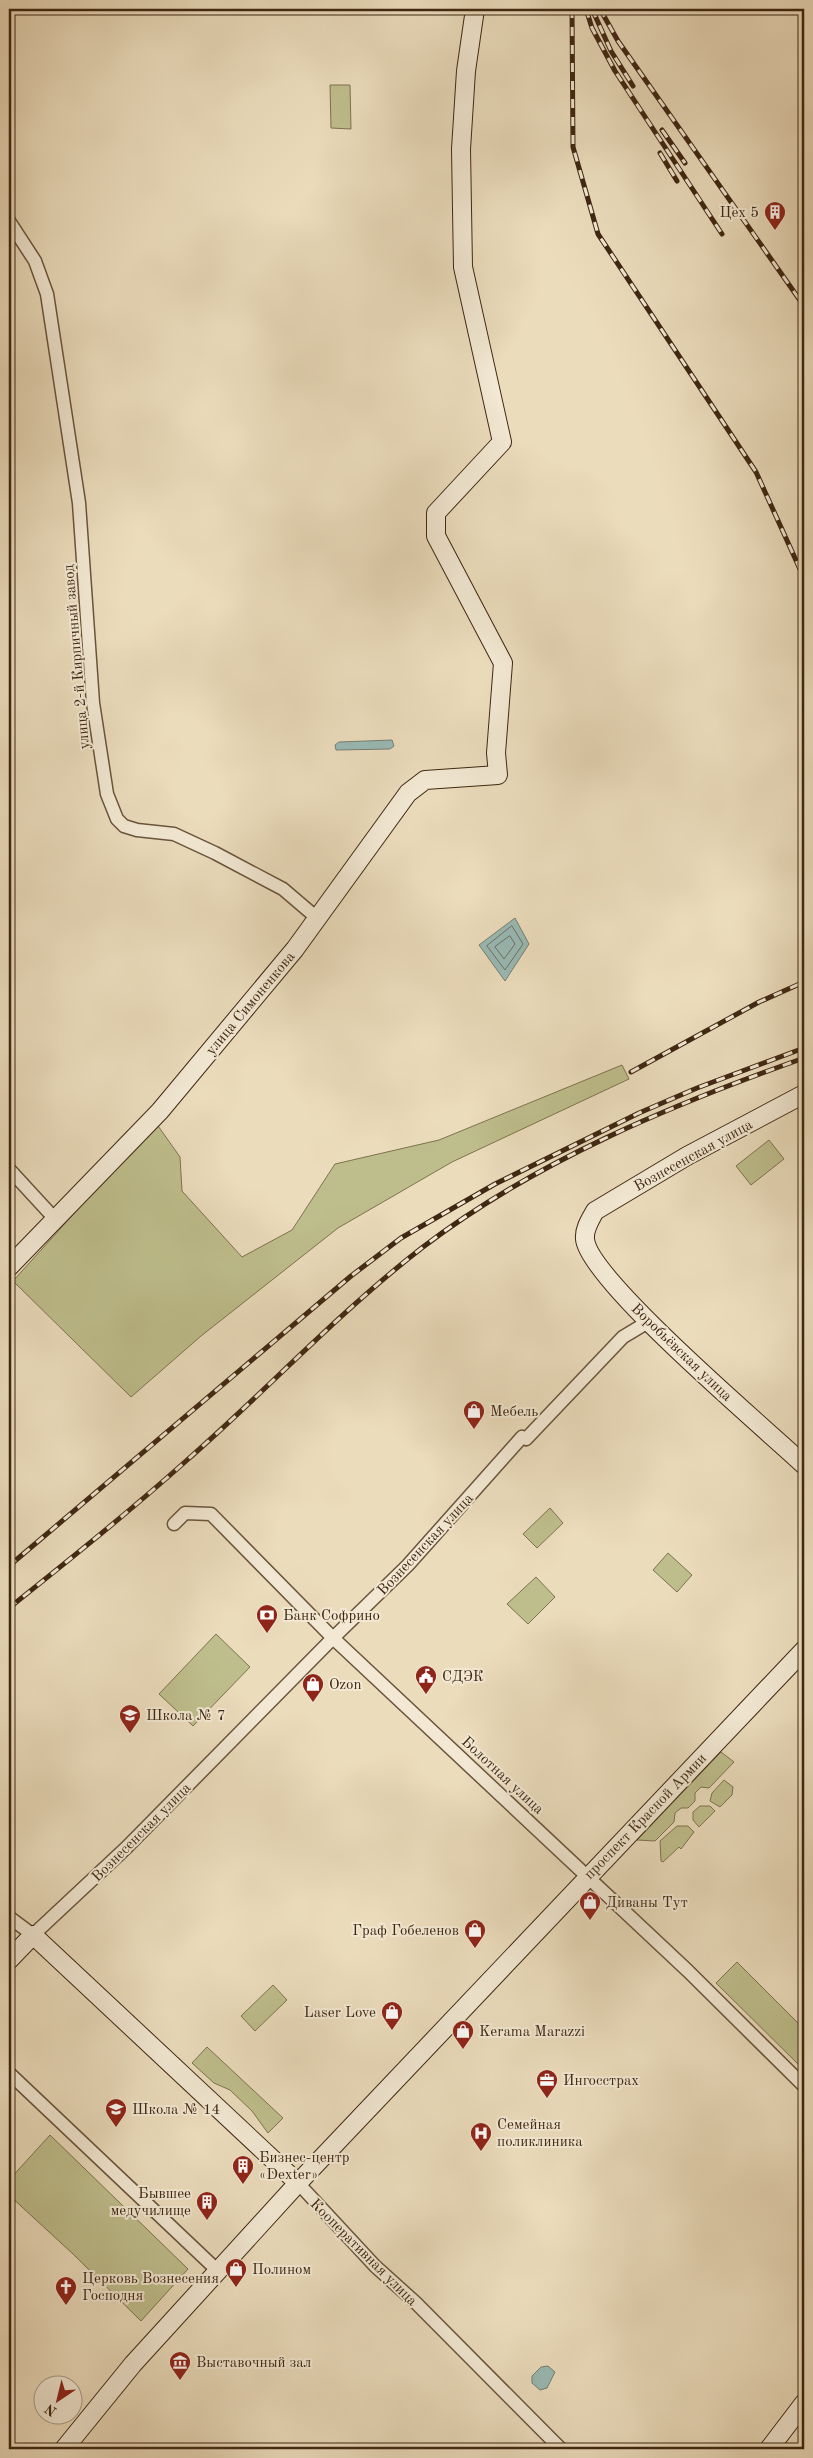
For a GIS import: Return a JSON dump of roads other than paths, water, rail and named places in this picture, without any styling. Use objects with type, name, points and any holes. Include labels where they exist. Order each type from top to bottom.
[{"type":"street","name":"улица Симоненкова","points":[[9,1267],[160,1111],[296,949],[408,793],[425,780],[498,775],[496,753],[503,663],[436,536],[436,513],[502,442],[463,268],[461,149],[466,70],[476,9]]},
{"type":"street","name":"улица 2-й Кирпичный завод","points":[[9,221],[35,261],[46,294],[79,503],[94,703],[107,794],[116,819],[124,826],[137,830],[174,834],[216,854],[283,889],[317,918]]},
{"type":"street","name":"Вознесенская улица","points":[[587,1224],[595,1211],[687,1156],[804,1094]]},
{"type":"street","points":[[9,1169],[55,1218]]},
{"type":"street","name":"Воробьёвская улица","points":[[587,1224],[585,1239],[590,1256],[602,1272],[648,1322],[804,1465]]},
{"type":"street","name":"Вознесенская улица","points":[[9,1960],[126,1848],[333,1638],[408,1565],[522,1438],[526,1439],[623,1337],[648,1322]]},
{"type":"street","name":"Болотная улица","points":[[174,1524],[185,1513],[211,1514],[333,1638],[688,1971],[804,2086]]},
{"type":"street","name":"проспект Красной Армии","points":[[64,2449],[133,2364],[298,2183],[474,2000],[587,1876],[804,1650]]},
{"type":"street","name":"Кооперативная улица","points":[[9,1917],[33,1936],[298,2183],[374,2266],[416,2304],[561,2449]]},
{"type":"street","points":[[9,2073],[218,2271]]},
{"type":"street","points":[[769,2449],[804,2403]]},
{"type":"water","points":[[392,740],[394,746],[390,749],[336,750],[335,745],[339,742]]},
{"type":"water","points":[[515,918],[529,944],[505,981],[479,945]]},
{"type":"water","points":[[548,2366],[555,2372],[547,2388],[540,2390],[532,2383],[532,2376],[541,2367]]},
{"type":"railway","points":[[572,9],[573,147],[598,234],[756,472],[804,578]]},
{"type":"railway","points":[[586,9],[592,28],[615,71],[722,234]]},
{"type":"railway","points":[[592,9],[611,51],[633,86]]},
{"type":"railway","points":[[600,9],[618,41],[804,306]]},
{"type":"railway","points":[[662,130],[685,163]]},
{"type":"railway","points":[[660,153],[677,181]]},
{"type":"railway","points":[[631,1072],[759,1002],[804,982]]},
{"type":"railway","points":[[9,1566],[351,1276],[401,1238],[495,1184],[639,1113],[697,1088],[804,1048]]},
{"type":"railway","points":[[9,1608],[99,1536],[164,1480],[392,1272],[466,1216],[558,1162],[606,1138],[704,1095],[804,1058]]},
{"type":"place","name":"Цех 5","points":[[775,231]]},
{"type":"place","name":"Мебель","points":[[474,1430]]},
{"type":"place","name":"Банк Софрино","points":[[267,1634]]},
{"type":"place","name":"СДЭК","points":[[426,1695]]},
{"type":"place","name":"Ozon","points":[[313,1703]]},
{"type":"place","name":"Школа № 7","points":[[130,1734]]},
{"type":"place","name":"Диваны Тут","points":[[590,1921]]},
{"type":"place","name":"Граф Гобеленов","points":[[475,1949]]},
{"type":"place","name":"Laser Love","points":[[392,2031]]},
{"type":"place","name":"Kerama Marazzi","points":[[463,2050]]},
{"type":"place","name":"Ингосстрах","points":[[547,2099]]},
{"type":"place","name":"Школа № 14","points":[[116,2128]]},
{"type":"place","name":"Семейная поликлиника","points":[[481,2152]]},
{"type":"place","name":"Бизнес-центр «Dexter»","points":[[243,2185]]},
{"type":"place","name":"Бывшее медучилище","points":[[207,2221]]},
{"type":"place","name":"Полином","points":[[236,2288]]},
{"type":"place","name":"Церковь Вознесения Господня","points":[[66,2306]]},
{"type":"place","name":"Выставочный зал","points":[[180,2381]]}]
